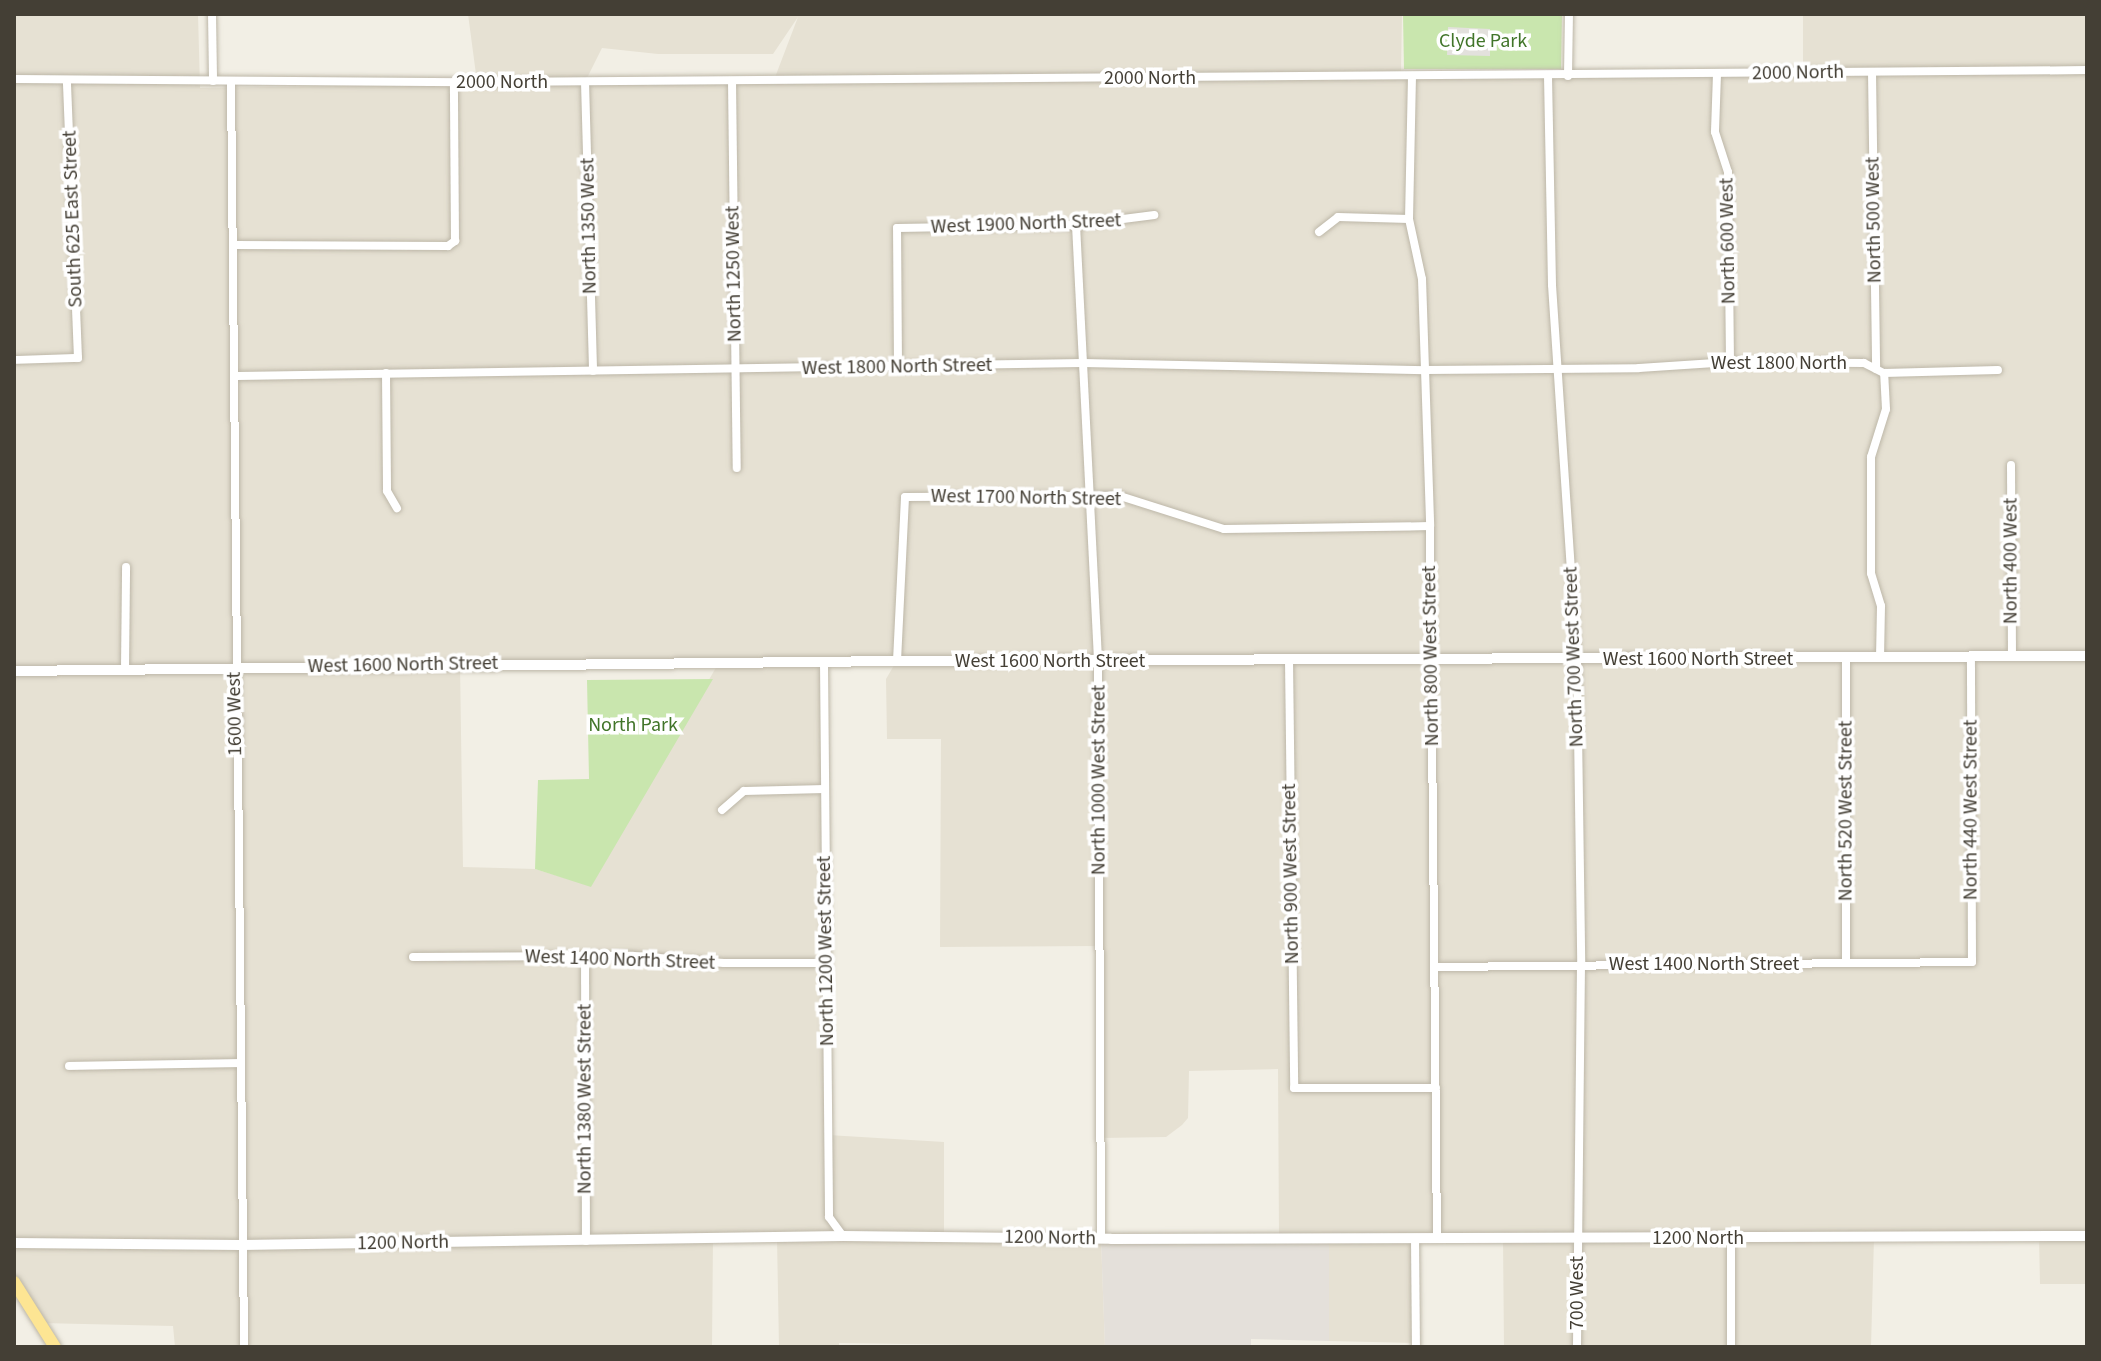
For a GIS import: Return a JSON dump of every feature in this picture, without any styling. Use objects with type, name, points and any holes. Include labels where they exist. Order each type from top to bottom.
[{"type":"main road","points":[[14,1282],[55,1347]]},
{"type":"street","points":[[212,14],[213,81]]},
{"type":"street","points":[[1568,76],[1569,14]]},
{"type":"street","name":"2000 North","points":[[14,79],[585,82],[2087,70]]},
{"type":"street","name":"North 500 West","points":[[1872,72],[1880,371],[1886,409],[1871,457],[1871,573],[1881,606],[1880,658]]},
{"type":"street","name":"North 600 West","points":[[1717,74],[1715,132],[1728,172],[1730,362]]},
{"type":"street","name":"North 800 West Street","points":[[1412,76],[1409,219],[1422,279],[1430,526],[1437,1238]]},
{"type":"street","name":"North 700 West Street","points":[[1548,76],[1552,285],[1577,659],[1581,964],[1577,1239]]},
{"type":"street","name":"South 625 East Street","points":[[14,360],[78,358],[67,80]]},
{"type":"street","name":"1600 West","points":[[231,81],[237,376],[235,667],[244,1347]]},
{"type":"street","name":"North 1250 West","points":[[732,81],[737,468]]},
{"type":"street","points":[[235,245],[448,246],[455,241],[454,82]]},
{"type":"street","name":"North 1350 West","points":[[585,82],[593,371]]},
{"type":"street","name":"West 1900 North Street","points":[[898,367],[897,228],[1076,225],[1154,215]]},
{"type":"street","points":[[1319,232],[1338,217],[1409,219]]},
{"type":"street","name":"North 1000 West Street","points":[[1076,225],[1098,660],[1101,1239]]},
{"type":"street","name":"West 1800 North","points":[[1558,369],[1730,362],[1864,363],[1880,371],[1998,370]]},
{"type":"street","name":"West 1800 North Street","points":[[237,376],[1083,363],[1426,370],[1558,369]]},
{"type":"street","points":[[386,373],[387,491],[397,508]]},
{"type":"street","name":"North 400 West","points":[[2011,465],[2012,656]]},
{"type":"street","name":"West 1700 North Street","points":[[897,661],[905,497],[1120,496],[1224,529],[1430,526]]},
{"type":"street","points":[[125,669],[126,567]]},
{"type":"street","name":"West 1600 North Street","points":[[14,671],[897,661],[2087,656]]},
{"type":"street","name":"North 440 West Street","points":[[1971,658],[1972,962]]},
{"type":"street","name":"North 520 West Street","points":[[1846,659],[1846,963]]},
{"type":"street","name":"North 900 West Street","points":[[1289,660],[1294,1088],[1436,1088]]},
{"type":"street","name":"North 1200 West Street","points":[[824,662],[829,1217],[843,1236]]},
{"type":"street","points":[[722,810],[744,791],[825,789]]},
{"type":"street","name":"West 1400 North Street","points":[[413,957],[585,957],[826,963]]},
{"type":"street","name":"North 1380 West Street","points":[[585,957],[586,1241]]},
{"type":"street","name":"West 1400 North Street","points":[[1435,967],[1972,962]]},
{"type":"street","points":[[69,1066],[239,1063]]},
{"type":"street","name":"1200 North","points":[[14,1243],[241,1245],[843,1236],[1101,1239],[2087,1236]]},
{"type":"street","points":[[1415,1238],[1416,1347]]},
{"type":"street","points":[[1731,1238],[1731,1347]]},
{"type":"street","name":"700 West","points":[[1577,1239],[1577,1347]]},
{"type":"shaded area","points":[[14,14],[198,14],[200,88],[554,83],[477,82],[468,14],[1402,14],[1401,71],[1803,73],[1803,14],[2087,14],[2087,1284],[2040,1284],[2039,1237],[1874,1238],[1871,1347],[1504,1347],[1503,1239],[1416,1238],[1416,1343],[1329,1341],[1328,1238],[1279,1238],[1278,1069],[1189,1071],[1188,1118],[1182,1125],[1166,1137],[1101,1138],[1099,946],[940,947],[941,739],[887,739],[886,679],[896,662],[824,662],[828,1135],[944,1142],[944,1237],[1101,1239],[1105,1347],[839,1343],[839,1347],[779,1347],[777,1238],[713,1239],[712,1347],[175,1347],[173,1326],[40,1323],[14,1282]],"holes":[[[798,17],[774,80],[585,82],[602,48],[658,54],[773,54]],[[718,664],[591,886],[535,869],[463,867],[460,665]]]},
{"type":"shaded area","points":[[1448,27],[1490,29],[1490,56],[1447,55]]},
{"type":"shaded area","points":[[1329,1238],[1329,1341],[1251,1339],[1251,1347],[1105,1347],[1101,1239]]},
{"type":"green space","name":"Clyde Park","points":[[1403,14],[1562,14],[1561,69],[1404,69]]},
{"type":"green space","name":"North Park","points":[[713,679],[591,887],[535,869],[538,780],[589,779],[587,680]]}]
